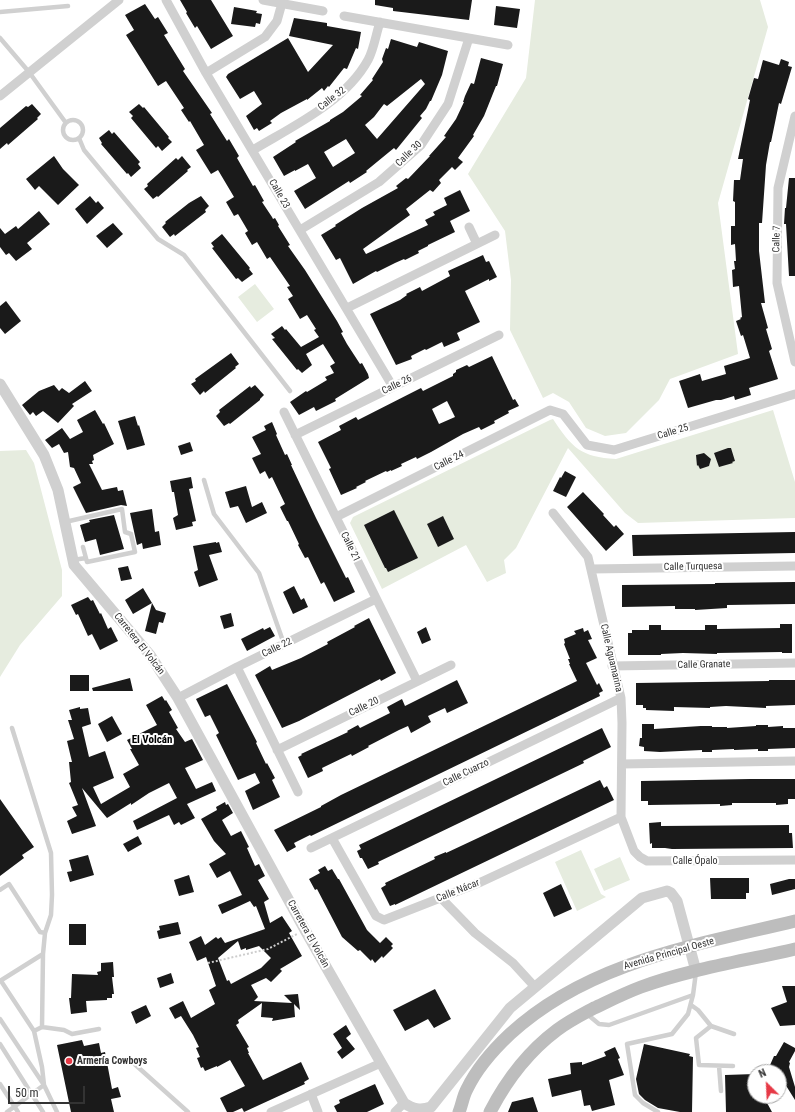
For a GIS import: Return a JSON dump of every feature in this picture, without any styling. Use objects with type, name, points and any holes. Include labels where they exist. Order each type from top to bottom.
[{"type":"main road","name":"Avenida Principal Oeste","points":[[459,1112],[467,1089],[488,1056],[524,1022],[546,1005],[582,984],[630,964],[690,946],[795,921]]},
{"type":"main road","points":[[490,1112],[496,1100],[529,1055],[556,1031],[573,1019],[641,987],[696,971],[795,949]]},
{"type":"main road","points":[[453,1112],[467,1089]]},
{"type":"street","points":[[0,96],[119,0]]},
{"type":"street","name":"Calle 23","points":[[166,0],[206,73],[393,387]]},
{"type":"street","points":[[263,0],[323,11]]},
{"type":"street","points":[[206,73],[265,37],[277,21],[282,3]]},
{"type":"street","points":[[344,16],[508,45]]},
{"type":"street","name":"Calle 32","points":[[253,150],[330,103],[352,82],[368,59],[380,22]]},
{"type":"street","name":"Calle 30","points":[[300,230],[379,182],[421,145],[448,104],[469,38]]},
{"type":"street","name":"Calle 7","points":[[795,116],[778,188],[777,283],[795,362]]},
{"type":"street","points":[[469,227],[478,244]]},
{"type":"street","points":[[347,308],[495,236]]},
{"type":"street","name":"Calle 26","points":[[295,435],[499,335]]},
{"type":"street","name":"Carretera El Volcán","points":[[0,384],[44,455],[58,490],[74,565],[150,655],[178,698],[305,930],[404,1103]]},
{"type":"street","name":"Calle 25","points":[[563,414],[587,445],[614,450],[795,394]]},
{"type":"street","name":"Calle 24","points":[[336,517],[550,410],[563,414]]},
{"type":"street","name":"Calle 21","points":[[284,412],[417,681]]},
{"type":"street","name":"Calle Aguamarina","points":[[553,513],[588,557],[612,666],[621,698],[621,817]]},
{"type":"street","name":"Calle Turquesa","points":[[591,569],[795,566]]},
{"type":"street","name":"Calle 22","points":[[178,698],[237,667],[376,599]]},
{"type":"street","name":"Calle Granate","points":[[612,666],[795,663]]},
{"type":"street","name":"Calle 20","points":[[277,750],[452,665]]},
{"type":"street","points":[[237,667],[298,792]]},
{"type":"street","name":"Calle Cuarzo","points":[[311,848],[621,698]]},
{"type":"street","points":[[622,764],[795,761]]},
{"type":"street","name":"Calle Nácar","points":[[332,838],[376,916],[384,920],[481,882],[621,817]]},
{"type":"street","name":"Calle Ópalo","points":[[621,817],[634,850],[640,857],[647,861],[795,860]]},
{"type":"street","points":[[395,1112],[404,1103],[410,1107],[422,1110],[431,1108],[510,1008],[642,898],[667,891],[671,893],[677,901],[696,971]]},
{"type":"street","points":[[441,898],[475,934],[513,963],[535,987]]},
{"type":"street","points":[[271,1112],[380,1063]]},
{"type":"street","points":[[311,1094],[318,1112]]},
{"type":"lane","points":[[0,12],[68,6]]},
{"type":"lane","points":[[0,38],[29,72],[66,123]]},
{"type":"lane","points":[[74,120],[81,124],[83,131],[79,138],[72,140],[65,137],[63,130],[66,123],[74,120]]},
{"type":"lane","points":[[79,138],[84,150],[158,239],[184,255],[290,391]]},
{"type":"lane","points":[[204,480],[214,514],[226,527],[259,573],[284,644]]},
{"type":"lane","points":[[65,522],[122,509],[125,532],[131,534],[135,552],[87,562],[83,547]]},
{"type":"lane","points":[[73,560],[86,558]]},
{"type":"lane","points":[[12,728],[51,853],[51,915],[45,933],[43,954],[42,1027]]},
{"type":"lane","points":[[0,890],[9,884],[40,932],[45,933]]},
{"type":"lane","points":[[43,954],[0,981],[34,1031],[42,1067],[44,1085]]},
{"type":"lane","points":[[658,1112],[643,1103],[635,1095],[627,1044],[672,1034],[688,1014],[693,995],[696,971]]},
{"type":"lane","points":[[586,1013],[599,1024],[609,1025],[693,995]]},
{"type":"lane","points":[[691,1005],[698,1010],[711,1026],[734,1034]]},
{"type":"lane","points":[[0,1019],[44,1085],[57,1112]]},
{"type":"lane","points":[[711,1026],[696,1038],[699,1065],[733,1066]]},
{"type":"lane","points":[[34,1031],[42,1027],[64,1030],[72,1034],[99,1029]]},
{"type":"lane","points":[[0,1044],[43,1112]]},
{"type":"lane","points":[[130,1060],[188,1112]]},
{"type":"lane","points":[[719,1066],[720,1091]]},
{"type":"lane","points":[[0,1084],[18,1112]]},
{"type":"lane","points":[[7,1112],[44,1085]]},
{"type":"path","points":[[208,963],[268,949],[305,930]]},
{"type":"shaded area","points":[[535,0],[760,0],[768,27],[718,203],[738,354],[670,379],[659,400],[626,433],[605,436],[586,428],[569,402],[553,393],[543,398],[510,330],[511,280],[505,231],[468,174],[526,78]]},
{"type":"shaded area","points":[[255,284],[274,309],[257,322],[238,297]]},
{"type":"shaded area","points":[[773,410],[795,482],[795,518],[638,523],[625,513],[568,448],[516,548],[504,560],[506,573],[487,582],[466,545],[382,589],[350,523],[353,517],[553,419],[566,437],[578,449],[594,456],[616,459]]},
{"type":"shaded area","points":[[26,450],[34,463],[62,570],[62,596],[20,645],[0,677],[0,451]]},
{"type":"shaded area","points":[[581,850],[601,894],[606,897],[577,911],[555,862]]},
{"type":"shaded area","points":[[620,857],[630,880],[604,891],[594,869]]},
{"type":"building","points":[[180,0],[211,0],[233,36],[211,49],[197,26],[195,28]]},
{"type":"building","points":[[375,0],[472,0],[469,20],[393,11],[393,8],[375,5]]},
{"type":"building","points":[[145,4],[155,19],[158,17],[168,33],[164,35],[185,69],[183,71],[212,113],[210,114],[227,141],[229,139],[239,156],[237,158],[253,186],[255,185],[264,201],[262,202],[273,219],[275,218],[279,225],[278,226],[290,245],[288,246],[337,321],[347,344],[360,364],[362,363],[368,374],[369,378],[335,399],[336,401],[316,411],[314,407],[299,415],[290,402],[306,391],[307,392],[327,380],[325,377],[334,373],[330,366],[335,363],[323,344],[306,354],[312,365],[302,373],[298,369],[297,370],[272,339],[275,338],[271,334],[282,326],[301,347],[319,337],[307,315],[300,319],[288,299],[293,296],[287,287],[290,286],[270,257],[267,259],[257,242],[252,245],[245,233],[248,231],[238,214],[234,216],[226,202],[234,197],[218,170],[211,174],[196,150],[204,145],[190,121],[189,122],[181,110],[184,108],[166,81],[158,86],[126,35],[134,30],[125,15]]},
{"type":"building","points":[[496,6],[520,9],[517,28],[494,25]]},
{"type":"building","points":[[234,7],[257,11],[256,13],[262,14],[260,24],[256,23],[255,27],[231,24]]},
{"type":"building","points":[[294,18],[327,23],[327,26],[361,32],[358,49],[356,48],[347,69],[344,68],[324,91],[322,88],[307,100],[281,113],[270,121],[272,123],[259,131],[257,128],[254,130],[246,116],[262,104],[254,91],[240,99],[226,77],[228,74],[288,38],[308,72],[333,45],[289,36]]},
{"type":"building","points":[[391,39],[417,47],[419,42],[448,51],[442,75],[431,101],[420,116],[422,118],[396,150],[394,148],[366,171],[367,172],[350,183],[349,181],[305,209],[294,191],[316,178],[308,164],[284,176],[273,157],[296,142],[295,141],[330,121],[362,96],[360,95],[373,80],[372,79],[383,62],[382,59],[386,48],[388,49]],"holes":[[[421,79],[425,84],[377,139],[365,125],[374,117],[384,104],[387,106]],[[346,139],[355,153],[333,167],[324,152]]]},
{"type":"building","points":[[481,58],[503,64],[497,86],[484,116],[473,135],[474,136],[458,158],[463,162],[455,170],[452,167],[439,180],[441,183],[433,192],[430,190],[406,209],[410,215],[363,249],[366,254],[428,225],[425,220],[435,215],[433,212],[447,205],[444,198],[460,190],[470,211],[450,221],[455,232],[428,245],[418,251],[419,253],[377,272],[376,271],[353,284],[340,258],[336,260],[321,235],[362,208],[398,188],[396,186],[406,178],[408,179],[430,156],[446,137],[444,136],[456,119],[471,83],[474,84]]},
{"type":"building","points":[[781,59],[789,62],[788,66],[792,67],[781,104],[779,103],[770,142],[766,165],[762,223],[759,223],[759,251],[765,303],[761,303],[772,349],[769,351],[778,379],[749,388],[751,395],[735,400],[734,396],[688,408],[679,381],[700,374],[702,381],[726,374],[724,366],[750,358],[743,335],[741,336],[736,321],[742,317],[739,286],[733,287],[732,270],[735,269],[734,261],[736,261],[735,244],[731,245],[731,226],[735,226],[735,202],[733,201],[734,180],[740,180],[743,159],[738,159],[750,100],[748,99],[754,78],[758,79],[763,60],[779,65]]},
{"type":"building","points":[[32,104],[41,114],[37,118],[38,119],[8,145],[7,143],[0,149],[0,128],[26,106],[28,107]]},
{"type":"building","points":[[139,104],[143,108],[144,107],[172,142],[162,151],[158,146],[156,148],[131,118],[133,116],[129,112]]},
{"type":"building","points":[[109,130],[112,134],[114,132],[140,162],[138,164],[141,168],[131,177],[101,144],[102,143],[99,138]]},
{"type":"building","points":[[54,156],[63,169],[79,185],[58,205],[39,186],[35,190],[26,179]]},
{"type":"building","points":[[182,156],[191,167],[158,197],[157,196],[153,199],[144,189],[148,186],[147,184],[176,158],[178,160]]},
{"type":"building","points":[[789,178],[795,178],[795,276],[789,276],[786,224],[784,224]]},
{"type":"building","points":[[90,196],[96,203],[98,201],[104,208],[87,224],[75,209]]},
{"type":"building","points":[[201,196],[209,206],[205,210],[206,212],[175,236],[174,234],[170,237],[162,227],[166,223],[165,222],[189,203]]},
{"type":"building","points":[[39,211],[50,224],[27,243],[32,249],[16,261],[9,253],[6,255],[0,247],[0,228],[5,234],[16,226],[18,229]]},
{"type":"building","points":[[113,223],[123,234],[107,248],[96,236]]},
{"type":"building","points":[[222,234],[250,268],[249,269],[253,274],[242,282],[238,278],[236,279],[212,248],[214,247],[211,243]]},
{"type":"building","points":[[483,255],[486,262],[489,261],[497,277],[489,281],[489,279],[465,291],[480,322],[457,333],[460,340],[444,347],[442,342],[411,356],[412,359],[396,365],[370,314],[400,300],[407,295],[406,294],[420,287],[422,291],[450,276],[448,271]]},
{"type":"building","points":[[6,301],[21,321],[5,334],[0,328],[0,306]]},
{"type":"building","points":[[231,353],[239,364],[205,393],[204,391],[200,395],[191,384],[196,381],[195,379]]},
{"type":"building","points":[[492,356],[513,400],[515,399],[519,406],[508,411],[509,413],[494,421],[495,423],[481,430],[479,427],[463,434],[417,459],[416,457],[401,464],[402,466],[391,471],[386,471],[365,481],[366,482],[356,487],[357,488],[341,495],[329,469],[331,468],[318,442],[341,430],[339,426],[356,417],[358,420],[421,388],[423,391],[453,376],[456,370],[467,365],[469,367]],"holes":[[[447,401],[455,417],[439,424],[432,409]]]},
{"type":"building","points":[[85,381],[92,391],[72,404],[74,406],[58,423],[43,411],[36,416],[33,412],[30,415],[22,405],[39,391],[54,385],[59,391],[62,388],[69,393]]},
{"type":"building","points":[[255,385],[264,395],[260,400],[230,424],[229,423],[224,426],[216,416],[220,412],[219,410],[250,386],[251,388]]},
{"type":"building","points":[[95,410],[103,424],[104,423],[114,444],[93,455],[93,464],[89,464],[102,490],[117,487],[118,491],[123,490],[127,506],[121,505],[86,513],[73,487],[81,483],[74,468],[70,467],[68,452],[64,453],[59,444],[52,448],[45,440],[62,428],[70,439],[83,432],[77,420]]},
{"type":"building","points":[[135,416],[145,445],[127,450],[118,421]]},
{"type":"building","points":[[272,422],[285,455],[287,454],[316,518],[346,578],[348,577],[355,592],[334,602],[324,582],[321,584],[308,557],[305,558],[298,545],[299,544],[280,507],[285,504],[272,477],[269,479],[265,471],[260,474],[252,458],[261,454],[252,437],[266,430],[264,426]]},
{"type":"building","points":[[190,442],[193,451],[181,455],[178,446]]},
{"type":"building","points":[[731,448],[735,461],[719,467],[714,453]]},
{"type":"building","points":[[704,453],[711,459],[709,466],[700,469],[698,465],[697,466],[696,455]]},
{"type":"building","points":[[565,471],[576,477],[566,497],[553,491],[560,477],[561,478]]},
{"type":"building","points":[[191,477],[193,488],[189,489],[196,521],[192,522],[193,526],[176,530],[173,518],[178,515],[174,492],[172,492],[170,481]]},
{"type":"building","points":[[246,486],[252,507],[262,502],[267,513],[246,523],[238,506],[230,508],[225,492]]},
{"type":"building","points":[[583,492],[614,527],[616,525],[624,534],[606,551],[567,507]]},
{"type":"building","points":[[152,509],[155,532],[159,531],[161,545],[143,549],[142,543],[137,545],[130,513]]},
{"type":"building","points":[[394,510],[418,558],[388,572],[364,525]]},
{"type":"building","points":[[114,515],[124,549],[100,555],[96,539],[85,542],[80,525],[90,522],[89,520]]},
{"type":"building","points":[[443,516],[454,539],[438,547],[427,524]]},
{"type":"building","points":[[795,532],[795,553],[633,556],[632,535]]},
{"type":"building","points":[[219,542],[222,552],[209,555],[218,580],[199,587],[194,572],[198,570],[193,546]]},
{"type":"building","points":[[128,566],[132,579],[121,581],[118,568]]},
{"type":"building","points":[[795,582],[795,604],[727,605],[727,608],[695,610],[675,609],[675,606],[622,607],[622,585]]},
{"type":"building","points":[[294,586],[301,600],[304,598],[308,607],[293,614],[283,592]]},
{"type":"building","points":[[143,588],[152,603],[133,614],[125,600]]},
{"type":"building","points":[[88,597],[91,601],[93,600],[108,629],[111,627],[118,641],[100,650],[92,634],[88,636],[78,614],[76,615],[71,605]]},
{"type":"building","points":[[152,603],[156,610],[166,613],[163,623],[159,622],[156,634],[145,631]]},
{"type":"building","points":[[231,613],[234,626],[224,629],[220,616]]},
{"type":"building","points":[[369,618],[396,673],[381,681],[380,679],[299,721],[282,728],[255,675],[270,666],[272,670],[301,658],[328,644],[327,642]]},
{"type":"building","points":[[780,624],[792,624],[792,653],[683,653],[628,655],[628,633],[632,633],[632,630],[649,630],[649,625],[661,625],[661,630],[705,630],[705,625],[717,625],[717,629],[780,628]]},
{"type":"building","points":[[270,627],[275,636],[247,651],[241,639],[263,628],[264,630]]},
{"type":"building","points":[[426,627],[431,640],[422,644],[417,632]]},
{"type":"building","points":[[583,628],[584,632],[588,630],[592,639],[588,640],[597,658],[586,663],[597,685],[599,683],[603,691],[599,693],[600,696],[311,836],[310,835],[294,843],[296,847],[287,852],[274,830],[321,807],[341,795],[577,681],[569,664],[568,659],[570,659],[564,644],[564,639],[576,634],[574,631]]},
{"type":"building","points":[[70,675],[89,675],[89,691],[70,691]]},
{"type":"building","points":[[130,678],[133,691],[93,691],[92,688]]},
{"type":"building","points":[[457,680],[468,703],[447,713],[445,708],[428,716],[431,722],[411,733],[408,726],[368,746],[369,747],[352,756],[351,754],[322,768],[323,771],[308,778],[298,757],[302,755],[301,754],[348,732],[347,731],[358,725],[360,728],[390,713],[387,707],[402,699],[405,706]]},
{"type":"building","points":[[795,680],[795,705],[766,706],[766,708],[726,706],[710,708],[674,707],[674,711],[646,710],[646,708],[643,708],[643,705],[636,705],[636,683]]},
{"type":"building","points":[[227,684],[257,742],[256,743],[266,764],[267,763],[275,778],[272,780],[280,797],[253,810],[245,791],[260,783],[255,773],[238,780],[216,735],[219,733],[210,715],[205,717],[196,699]]},
{"type":"building","points":[[162,696],[172,710],[169,712],[178,728],[176,729],[185,742],[192,739],[203,760],[185,768],[196,789],[212,782],[216,791],[187,804],[195,818],[181,825],[179,822],[174,825],[169,815],[137,830],[133,821],[177,798],[169,783],[149,793],[131,805],[131,803],[107,818],[82,788],[96,826],[72,834],[67,821],[77,816],[72,807],[78,805],[69,783],[71,782],[69,762],[72,762],[67,741],[74,739],[68,720],[72,720],[69,710],[80,707],[80,709],[88,708],[91,724],[82,727],[89,757],[105,751],[114,778],[93,787],[101,804],[130,787],[123,774],[139,765],[127,740],[157,725],[146,705]]},
{"type":"building","points":[[112,716],[122,734],[107,742],[98,724]]},
{"type":"building","points":[[642,724],[654,724],[654,729],[701,726],[727,728],[756,725],[768,725],[768,727],[783,726],[783,728],[795,728],[795,748],[768,749],[768,751],[758,751],[758,749],[734,749],[712,750],[712,752],[702,752],[702,750],[660,752],[644,751],[644,747],[639,746],[640,738],[642,738]]},
{"type":"building","points":[[602,728],[611,747],[583,761],[584,763],[378,862],[379,864],[368,869],[362,858],[360,858],[357,851],[361,849],[359,845]]},
{"type":"building","points":[[795,779],[795,799],[788,799],[788,804],[776,805],[776,803],[732,803],[732,805],[720,806],[720,804],[648,805],[648,801],[641,801],[641,781]]},
{"type":"building","points":[[600,780],[604,788],[607,786],[614,800],[395,905],[390,906],[381,888],[386,885],[385,883],[435,859],[434,857],[446,853]]},
{"type":"building","points":[[0,799],[34,847],[22,855],[24,858],[0,876]]},
{"type":"building","points":[[225,802],[226,805],[228,804],[233,813],[222,820],[231,836],[241,831],[249,847],[247,848],[255,866],[259,864],[265,876],[258,880],[269,899],[264,902],[270,923],[282,916],[292,931],[289,933],[302,956],[280,969],[282,971],[271,982],[266,978],[251,985],[258,997],[254,1001],[292,1003],[284,995],[298,994],[300,1010],[294,1004],[295,1017],[272,1021],[273,1018],[261,1017],[262,1003],[238,1020],[239,1023],[236,1025],[249,1047],[247,1048],[248,1053],[263,1080],[301,1062],[309,1079],[304,1082],[305,1084],[244,1112],[242,1108],[233,1112],[227,1112],[220,1098],[245,1086],[230,1060],[205,1071],[203,1067],[201,1068],[197,1058],[200,1057],[196,1048],[199,1047],[193,1035],[181,1016],[175,1019],[169,1008],[183,1001],[191,1018],[215,1004],[209,990],[216,986],[206,957],[197,961],[189,942],[201,936],[205,945],[216,937],[218,939],[221,937],[225,943],[265,929],[256,906],[254,907],[250,901],[222,914],[218,905],[242,895],[230,871],[217,878],[209,864],[226,854],[214,841],[201,819],[217,810],[216,807]],"holes":[[[238,941],[241,950],[259,946],[271,958],[261,968],[231,984],[229,980],[227,981],[218,958]]]},
{"type":"building","points":[[661,822],[661,826],[789,825],[789,833],[792,833],[793,848],[652,848],[652,843],[650,844],[649,823]]},
{"type":"building","points":[[138,836],[142,844],[128,852],[123,844]]},
{"type":"building","points":[[88,855],[94,875],[70,882],[67,872],[72,871],[69,860]]},
{"type":"building","points":[[325,866],[328,871],[332,869],[339,879],[367,930],[380,943],[386,937],[393,944],[391,946],[393,948],[383,958],[382,956],[375,963],[372,959],[371,961],[360,950],[358,951],[342,937],[317,889],[315,890],[309,879],[320,873],[318,870]]},
{"type":"building","points":[[189,875],[194,892],[179,896],[174,880]]},
{"type":"building","points":[[710,878],[749,878],[749,893],[746,893],[746,899],[711,899]]},
{"type":"building","points":[[795,879],[795,889],[772,895],[770,884]]},
{"type":"building","points":[[561,884],[572,909],[554,917],[543,893]]},
{"type":"building","points":[[178,922],[181,934],[159,939],[157,931],[160,930],[159,926]]},
{"type":"building","points":[[69,924],[86,924],[86,945],[69,945]]},
{"type":"building","points":[[113,962],[114,977],[112,977],[114,994],[112,994],[112,998],[107,998],[107,1000],[86,1001],[87,1012],[71,1014],[69,998],[71,998],[72,974],[98,975],[97,972],[101,971],[101,963]]},
{"type":"building","points":[[171,973],[174,983],[160,988],[157,978]]},
{"type":"building","points":[[782,986],[795,986],[795,1025],[780,1026],[771,1008],[787,1002]]},
{"type":"building","points":[[435,989],[451,1019],[434,1028],[428,1019],[405,1031],[393,1010]]},
{"type":"building","points":[[146,1005],[151,1016],[136,1024],[131,1012]]},
{"type":"building","points":[[346,1025],[351,1034],[346,1038],[355,1049],[342,1059],[337,1052],[342,1048],[333,1034]]},
{"type":"building","points":[[82,1040],[84,1046],[99,1043],[101,1053],[105,1052],[112,1089],[118,1087],[121,1097],[111,1099],[114,1112],[71,1112],[57,1045]]},
{"type":"building","points":[[784,1042],[795,1048],[789,1062],[789,1067],[795,1087],[795,1100],[787,1087],[787,1064],[770,1064],[774,1056],[776,1056]]},
{"type":"building","points":[[644,1044],[690,1054],[689,1056],[693,1057],[692,1112],[680,1112],[658,1108],[645,1100],[639,1094],[636,1079]]},
{"type":"building","points":[[615,1047],[620,1058],[618,1059],[624,1075],[609,1080],[615,1105],[592,1111],[590,1105],[584,1106],[581,1090],[552,1097],[548,1079],[571,1074],[570,1063],[582,1062],[582,1065],[606,1056],[604,1052]]},
{"type":"building","points":[[747,1074],[747,1104],[768,1104],[772,1112],[726,1112],[725,1075]]},
{"type":"building","points":[[375,1084],[384,1104],[367,1112],[337,1112],[334,1106],[340,1103],[339,1100]]},
{"type":"building","points":[[533,1097],[538,1112],[508,1112],[512,1102]]},
{"type":"place","name":"Armería Cowboys","points":[[69,1061]]},
{"type":"district","name":"El Volcán","points":[[152,740]]}]
